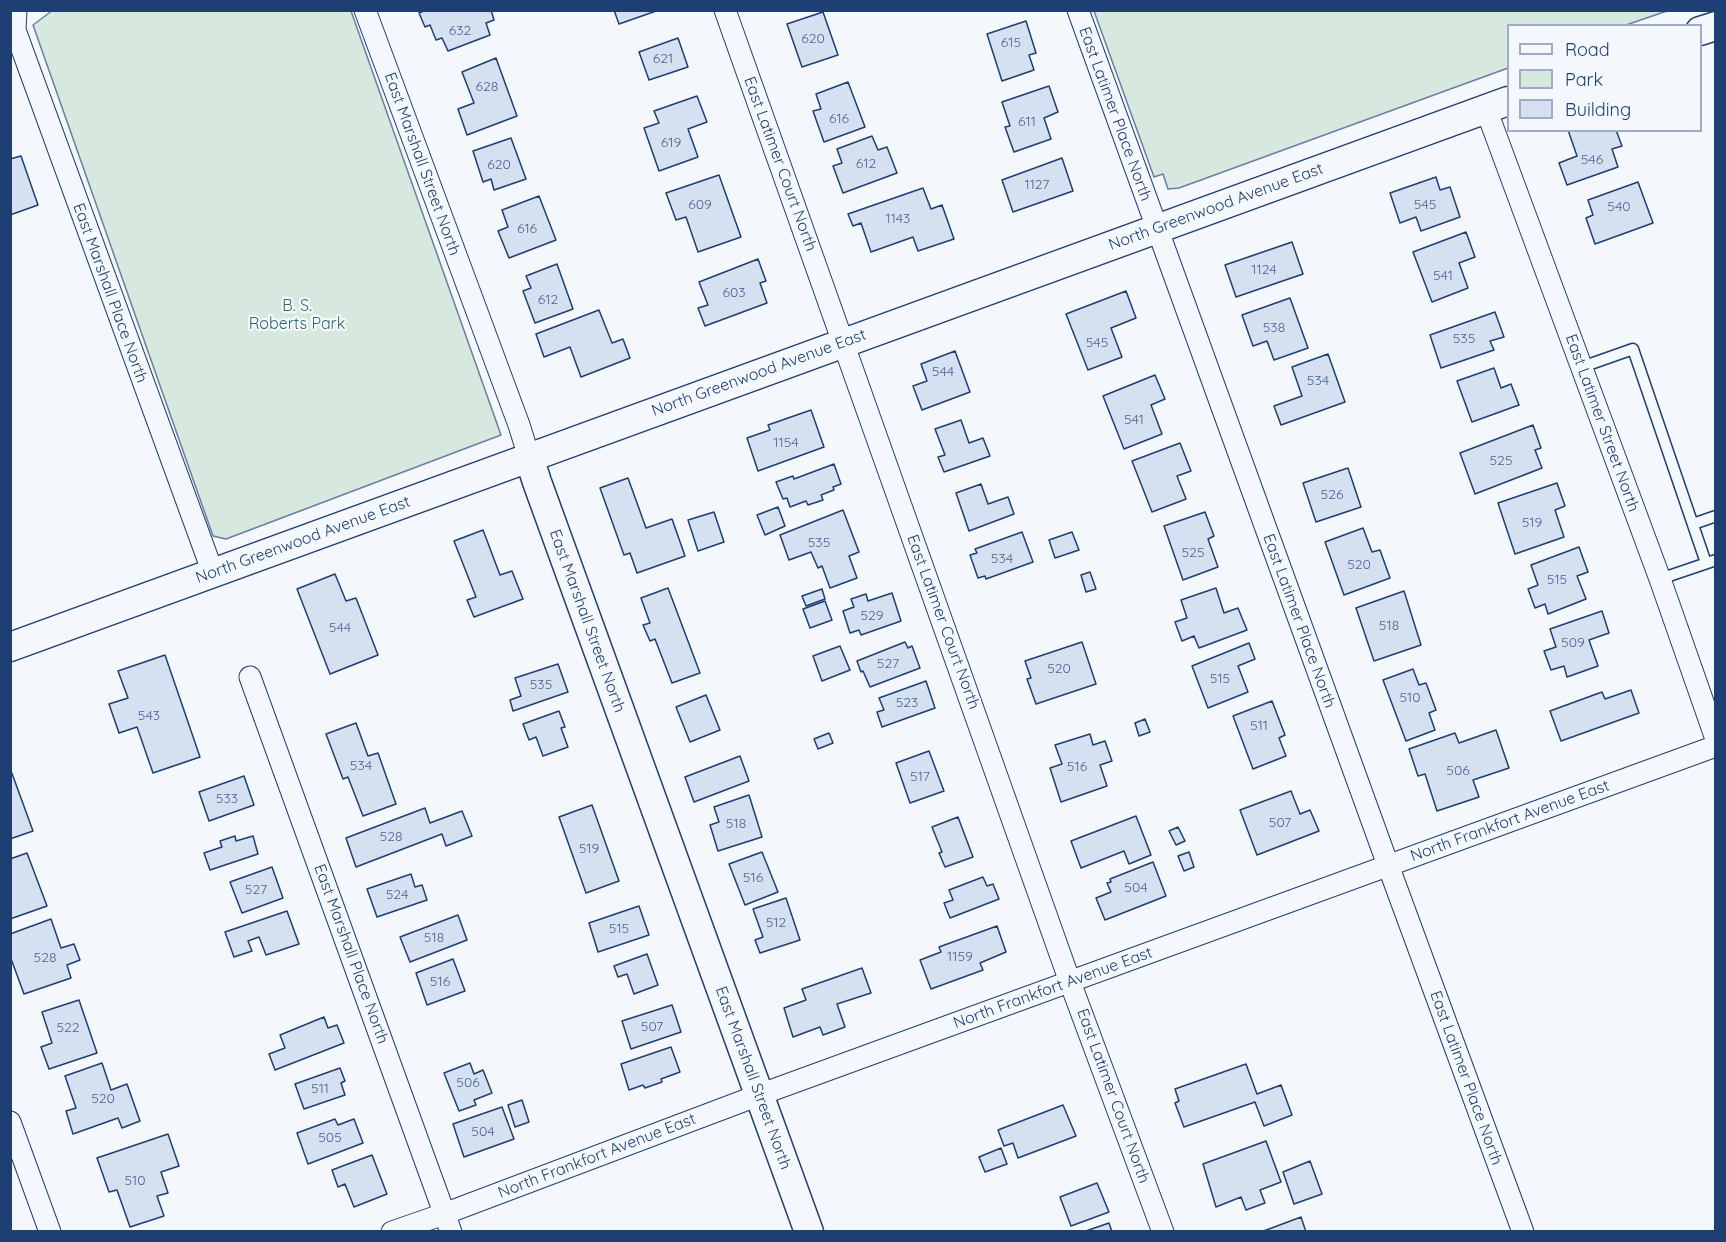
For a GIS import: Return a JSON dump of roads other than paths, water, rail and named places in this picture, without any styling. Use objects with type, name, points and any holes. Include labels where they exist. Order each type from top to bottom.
[{"type":"street","name":"East Marshall Place North","points":[[16,10],[15,30],[213,573]]},
{"type":"street","name":"East Marshall Street North","points":[[365,10],[519,425],[537,482],[809,1232]]},
{"type":"street","name":"East Latimer Court North","points":[[725,10],[1070,982],[1163,1232]]},
{"type":"street","name":"East Latimer Place North","points":[[1078,10],[1523,1232]]},
{"type":"street","points":[[1702,32],[1716,26]]},
{"type":"street","name":"North Greenwood Avenue East","points":[[10,647],[1497,105]]},
{"type":"street","name":"East Latimer Street North","points":[[1497,105],[1582,367],[1716,739]]},
{"type":"street","name":"East Marshall Place North","points":[[250,677],[448,1223]]},
{"type":"street","name":"North Frankfort Avenue East","points":[[392,1232],[448,1223],[759,1095],[1716,746]]},
{"type":"street","points":[[10,1122],[50,1232]]},
{"type":"lane","points":[[1582,367],[1633,349],[1693,524],[1711,561],[1660,579]]},
{"type":"lane","points":[[1693,524],[1716,516]]},
{"type":"park label","name":"B. S. Roberts Park","points":[[297,315]]}]
